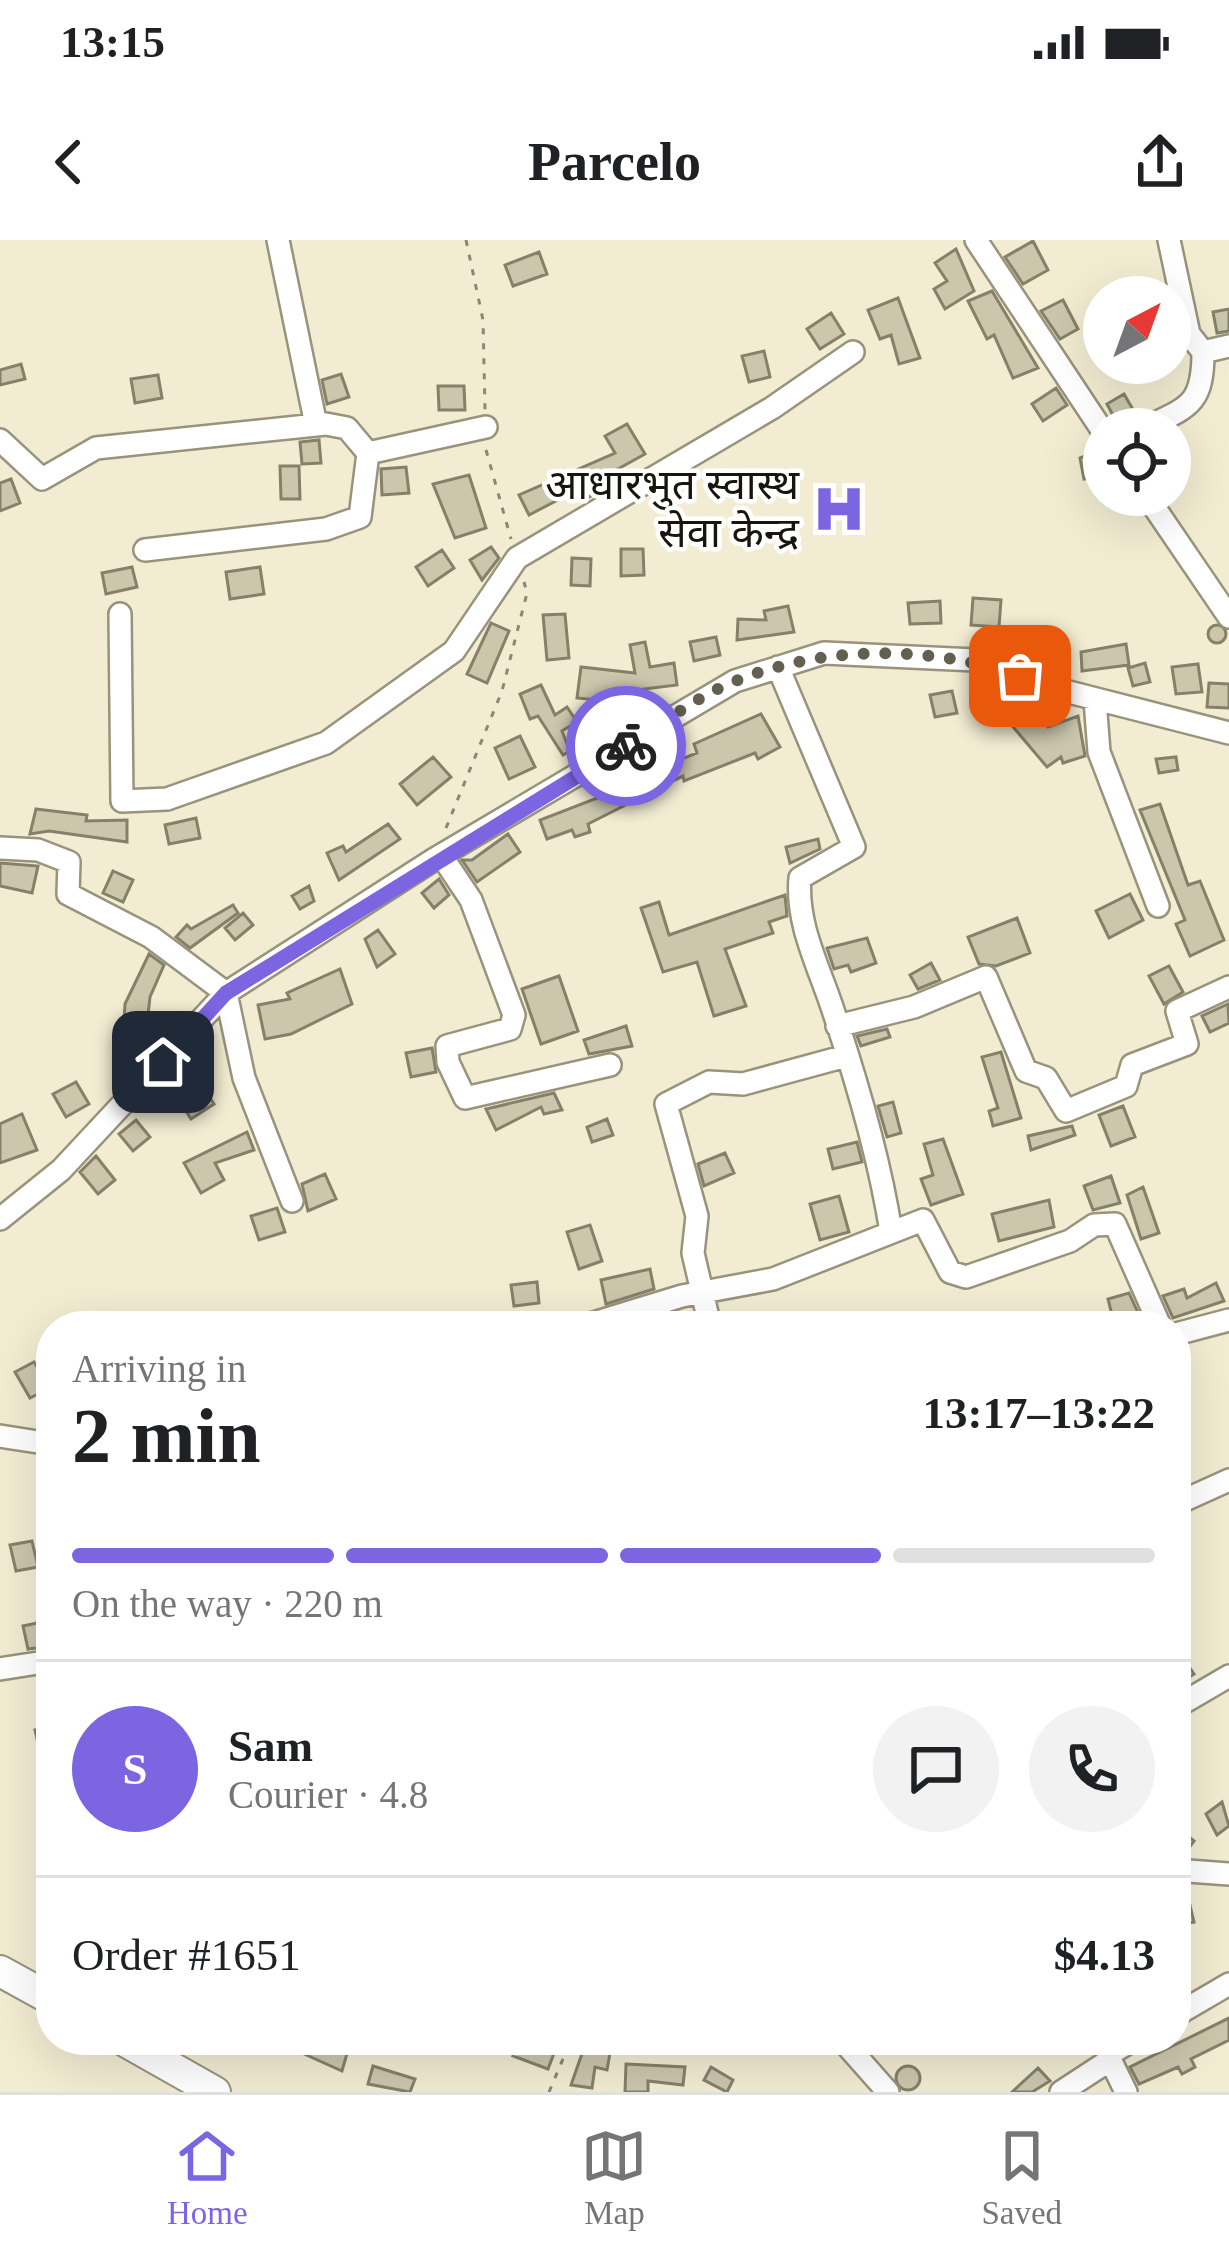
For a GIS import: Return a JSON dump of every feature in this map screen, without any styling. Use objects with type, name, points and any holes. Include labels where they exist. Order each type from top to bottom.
[{"type":"highway","points":[[0,1971],[36,1991]]},
{"type":"highway","points":[[150,2055],[215,2092]]},
{"type":"street","points":[[278,240],[316,425]]},
{"type":"street","points":[[976,240],[1087,408]]},
{"type":"street","points":[[1169,240],[1189,334],[1203,352],[1203,387],[1186,408]]},
{"type":"street","points":[[1203,352],[1229,346]]},
{"type":"street","points":[[120,614],[122,801],[166,799],[326,743],[454,650],[517,558],[772,408],[854,352]]},
{"type":"street","points":[[0,440],[42,479],[96,448],[316,425],[346,428],[368,454],[360,517],[326,529],[146,550]]},
{"type":"street","points":[[368,454],[486,427]]},
{"type":"street","points":[[1160,516],[1229,617]]},
{"type":"street","points":[[0,1220],[61,1170],[226,993],[437,858],[735,681],[824,653],[975,660],[1095,700],[1229,733]]},
{"type":"street","points":[[778,667],[854,847],[800,878],[808,947],[883,1177],[891,1232]]},
{"type":"street","points":[[1095,700],[1099,752],[1158,906]]},
{"type":"street","points":[[0,848],[38,850],[69,862],[68,894],[151,937],[226,993],[244,1078],[292,1201]]},
{"type":"street","points":[[437,858],[471,901],[514,1015],[510,1029],[447,1046],[448,1062],[465,1098],[610,1065]]},
{"type":"street","points":[[837,1026],[914,1007],[986,977],[1026,1071],[1046,1078],[1066,1111],[1126,1087],[1132,1065],[1187,1044],[1177,1011],[1229,987]]},
{"type":"street","points":[[706,1311],[693,1253],[698,1216],[666,1104],[710,1082],[743,1084],[846,1056]]},
{"type":"street","points":[[636,1311],[773,1279],[923,1220],[950,1272],[966,1276],[1070,1241],[1094,1225],[1115,1224],[1153,1311]]},
{"type":"street","points":[[1191,1330],[1229,1320]]},
{"type":"street","points":[[0,1436],[36,1442]]},
{"type":"street","points":[[1191,1497],[1229,1480]]},
{"type":"street","points":[[0,1669],[36,1663]]},
{"type":"street","points":[[1191,1698],[1229,1676]]},
{"type":"street","points":[[1191,1871],[1229,1874]]},
{"type":"street","points":[[1191,2006],[1229,1984]]},
{"type":"street","points":[[855,2055],[888,2092]]},
{"type":"street","points":[[1108,2055],[1126,2092]]},
{"type":"street","points":[[1060,2092],[1110,2060]]},
{"type":"path","points":[[437,858],[502,691],[527,593],[486,457],[483,320],[466,240]]},
{"type":"path","points":[[549,2092],[565,2055]]},
{"type":"building","points":[[1033,241],[1048,270],[1023,284],[1005,257]]},
{"type":"building","points":[[956,249],[974,291],[945,309],[934,289],[947,281],[935,263]]},
{"type":"building","points":[[539,252],[547,274],[513,286],[505,265]]},
{"type":"building","points":[[992,291],[1038,368],[1013,378],[994,335],[987,339],[968,301]]},
{"type":"building","points":[[898,298],[920,358],[899,364],[891,335],[880,339],[868,310]]},
{"type":"building","points":[[1063,300],[1078,329],[1060,339],[1041,311]]},
{"type":"building","points":[[1229,309],[1229,331],[1217,333],[1213,312]]},
{"type":"building","points":[[831,313],[844,334],[820,349],[807,329]]},
{"type":"building","points":[[764,351],[770,377],[749,382],[742,356]]},
{"type":"building","points":[[21,364],[25,379],[0,385],[0,370]]},
{"type":"building","points":[[341,374],[349,397],[327,404],[322,380]]},
{"type":"building","points":[[158,375],[162,398],[135,403],[131,379]]},
{"type":"building","points":[[438,386],[464,386],[465,410],[439,410]]},
{"type":"building","points":[[1056,388],[1067,405],[1043,421],[1032,404]]},
{"type":"building","points":[[1124,394],[1132,408],[1109,408],[1107,404]]},
{"type":"building","points":[[627,424],[645,454],[609,474],[613,484],[582,501],[577,490],[529,515],[519,495],[615,453],[605,436]]},
{"type":"building","points":[[319,440],[321,463],[302,464],[300,442]]},
{"type":"building","points":[[280,466],[299,466],[300,499],[281,499]]},
{"type":"building","points":[[406,467],[409,493],[382,495],[381,469]]},
{"type":"building","points":[[469,475],[486,528],[455,538],[433,484]]},
{"type":"building","points":[[11,479],[20,503],[0,511],[0,483]]},
{"type":"building","points":[[491,547],[499,558],[482,580],[470,560]]},
{"type":"building","points":[[621,549],[643,549],[644,575],[621,576]]},
{"type":"building","points":[[442,550],[454,568],[428,586],[416,567]]},
{"type":"building","points":[[572,558],[591,559],[590,586],[571,585]]},
{"type":"building","points":[[132,567],[137,587],[106,594],[102,573]]},
{"type":"building","points":[[260,567],[264,594],[230,599],[226,572]]},
{"type":"building","points":[[973,598],[1001,600],[999,627],[971,625]]},
{"type":"building","points":[[940,601],[941,623],[910,624],[908,603]]},
{"type":"building","points":[[788,606],[794,632],[737,640],[738,619],[766,620],[764,611]]},
{"type":"building","points":[[565,614],[569,658],[547,660],[543,615]]},
{"type":"building","points":[[491,623],[509,631],[487,683],[467,674]]},
{"type":"building","points":[[1217,625],[1226,634],[1217,643],[1208,634]]},
{"type":"building","points":[[716,637],[720,655],[694,661],[690,642]]},
{"type":"building","points":[[645,642],[650,667],[674,663],[677,685],[644,689],[649,709],[628,714],[625,703],[577,698],[581,667],[635,673],[630,645]]},
{"type":"building","points":[[1126,644],[1129,665],[1082,671],[1081,652]]},
{"type":"building","points":[[1145,663],[1150,682],[1133,686],[1128,668]]},
{"type":"building","points":[[1198,664],[1202,692],[1176,694],[1172,667]]},
{"type":"building","points":[[1209,683],[1229,684],[1229,708],[1207,707]]},
{"type":"building","points":[[541,685],[555,715],[567,707],[577,722],[562,731],[570,751],[563,755],[538,716],[530,719],[520,694]]},
{"type":"building","points":[[952,691],[957,713],[935,717],[930,695]]},
{"type":"building","points":[[1029,704],[1048,727],[1078,716],[1085,756],[1063,763],[1061,757],[1047,767],[1008,721]]},
{"type":"building","points":[[761,714],[780,747],[758,759],[755,753],[684,781],[683,776],[588,824],[590,832],[575,837],[572,830],[547,839],[540,820],[618,790],[613,781],[641,768],[644,774],[697,753],[694,744]]},
{"type":"building","points":[[520,736],[535,767],[509,779],[495,748]]},
{"type":"building","points":[[433,757],[451,777],[417,805],[400,784]]},
{"type":"building","points":[[1176,757],[1178,770],[1159,773],[1156,759]]},
{"type":"building","points":[[1160,804],[1188,885],[1200,881],[1224,940],[1190,956],[1176,924],[1185,920],[1140,810]]},
{"type":"building","points":[[36,809],[87,815],[86,821],[127,820],[127,842],[49,831],[30,834]]},
{"type":"building","points":[[196,818],[200,838],[169,844],[165,825]]},
{"type":"building","points":[[388,824],[400,839],[339,880],[327,853],[343,846],[346,852]]},
{"type":"building","points":[[508,834],[520,852],[477,882],[462,860],[472,860]]},
{"type":"building","points":[[818,839],[820,849],[790,863],[786,847]]},
{"type":"building","points":[[0,863],[38,866],[32,893],[0,886]]},
{"type":"building","points":[[113,871],[133,880],[123,902],[103,893]]},
{"type":"building","points":[[439,879],[449,895],[434,908],[422,893]]},
{"type":"building","points":[[309,886],[314,901],[300,909],[292,896]]},
{"type":"building","points":[[1130,894],[1143,920],[1109,938],[1096,911]]},
{"type":"building","points":[[785,895],[787,916],[769,922],[773,933],[725,949],[746,1006],[714,1016],[697,962],[663,972],[641,908],[659,902],[669,935]]},
{"type":"building","points":[[233,905],[238,913],[190,948],[176,937],[187,925],[191,929]]},
{"type":"building","points":[[243,913],[253,925],[235,940],[225,928]]},
{"type":"building","points":[[1017,918],[1030,953],[996,966],[979,964],[968,937]]},
{"type":"building","points":[[378,930],[395,954],[377,967],[365,939]]},
{"type":"building","points":[[867,938],[876,963],[851,972],[848,965],[834,969],[827,948]]},
{"type":"building","points":[[149,954],[164,965],[150,997],[147,1023],[124,1021],[125,1004]]},
{"type":"building","points":[[931,963],[940,980],[918,989],[910,975]]},
{"type":"building","points":[[1169,966],[1183,992],[1164,1004],[1149,976]]},
{"type":"building","points":[[340,969],[352,1004],[291,1034],[265,1039],[258,1005],[290,999],[287,993]]},
{"type":"building","points":[[559,976],[578,1031],[541,1044],[522,989]]},
{"type":"building","points":[[1228,1004],[1229,1023],[1210,1032],[1202,1016]]},
{"type":"building","points":[[626,1026],[632,1046],[589,1054],[584,1040]]},
{"type":"building","points":[[887,1029],[890,1037],[861,1046],[857,1036]]},
{"type":"building","points":[[200,1043],[211,1052],[195,1071],[183,1061]]},
{"type":"building","points":[[432,1048],[436,1072],[411,1077],[406,1053]]},
{"type":"building","points":[[1001,1052],[1021,1118],[993,1126],[989,1111],[998,1108],[982,1057]]},
{"type":"building","points":[[76,1082],[89,1104],[66,1117],[53,1094]]},
{"type":"building","points":[[200,1082],[214,1104],[191,1119],[177,1097]]},
{"type":"building","points":[[554,1093],[562,1110],[544,1114],[541,1107],[496,1130],[486,1109]]},
{"type":"building","points":[[893,1102],[901,1133],[887,1137],[878,1106]]},
{"type":"building","points":[[1123,1106],[1135,1137],[1111,1146],[1099,1115]]},
{"type":"building","points":[[22,1114],[37,1150],[0,1163],[0,1124]]},
{"type":"building","points":[[607,1119],[613,1135],[592,1142],[587,1127]]},
{"type":"building","points":[[136,1120],[150,1137],[133,1151],[119,1134]]},
{"type":"building","points":[[1072,1126],[1075,1135],[1031,1150],[1028,1136]]},
{"type":"building","points":[[247,1132],[254,1150],[215,1163],[224,1180],[201,1193],[184,1163]]},
{"type":"building","points":[[943,1139],[963,1194],[931,1205],[921,1179],[933,1175],[924,1144]]},
{"type":"building","points":[[857,1142],[862,1162],[833,1169],[828,1149]]},
{"type":"building","points":[[725,1153],[734,1173],[704,1186],[698,1164]]},
{"type":"building","points":[[96,1156],[115,1180],[98,1194],[80,1172]]},
{"type":"building","points":[[325,1174],[336,1199],[308,1211],[302,1184]]},
{"type":"building","points":[[1111,1176],[1120,1203],[1093,1210],[1084,1186]]},
{"type":"building","points":[[1143,1187],[1159,1233],[1141,1239],[1127,1195]]},
{"type":"building","points":[[839,1196],[849,1232],[820,1240],[810,1204]]},
{"type":"building","points":[[1049,1200],[1054,1227],[999,1241],[992,1214]]},
{"type":"building","points":[[277,1208],[285,1232],[259,1240],[251,1216]]},
{"type":"building","points":[[590,1225],[602,1261],[579,1269],[567,1232]]},
{"type":"building","points":[[650,1269],[654,1289],[606,1304],[601,1280]]},
{"type":"building","points":[[537,1282],[539,1303],[514,1306],[511,1285]]},
{"type":"building","points":[[1216,1283],[1224,1301],[1191,1312],[1170,1311],[1163,1296],[1184,1289],[1187,1298]]},
{"type":"building","points":[[1129,1293],[1137,1311],[1111,1311],[1108,1299]]},
{"type":"building","points":[[34,1362],[36,1395],[30,1398],[15,1372]]},
{"type":"building","points":[[32,1541],[36,1567],[16,1571],[10,1545]]},
{"type":"building","points":[[36,1623],[36,1648],[28,1649],[23,1626]]},
{"type":"building","points":[[1222,1802],[1229,1826],[1217,1835],[1206,1814]]},
{"type":"building","points":[[1229,2018],[1229,2040],[1191,2059],[1195,2067],[1182,2074],[1178,2067],[1139,2084],[1130,2067],[1154,2055],[1191,2055],[1191,2037]]},
{"type":"building","points":[[306,2055],[347,2055],[342,2071]]},
{"type":"building","points":[[514,2055],[553,2055],[548,2069]]},
{"type":"building","points":[[582,2055],[610,2055],[607,2070],[595,2067],[592,2088],[571,2085]]},
{"type":"building","points":[[626,2064],[685,2067],[683,2085],[648,2081],[648,2092],[625,2092]]},
{"type":"building","points":[[373,2066],[415,2079],[410,2092],[368,2084]]},
{"type":"building","points":[[908,2066],[920,2078],[908,2090],[896,2078]]},
{"type":"building","points":[[711,2067],[733,2080],[727,2092],[704,2080]]},
{"type":"building","points":[[1038,2068],[1050,2081],[1032,2092],[1012,2092]]},
{"type":"way so far","points":[[626,746],[735,681],[824,653],[975,660],[1020,676]]},
{"type":"place","name":"आधारभुत स्वास्थ सेवा केन्द्र","points":[[839,509]]},
{"type":"route","points":[[163,1062],[226,993],[433,860],[626,746]]}]
